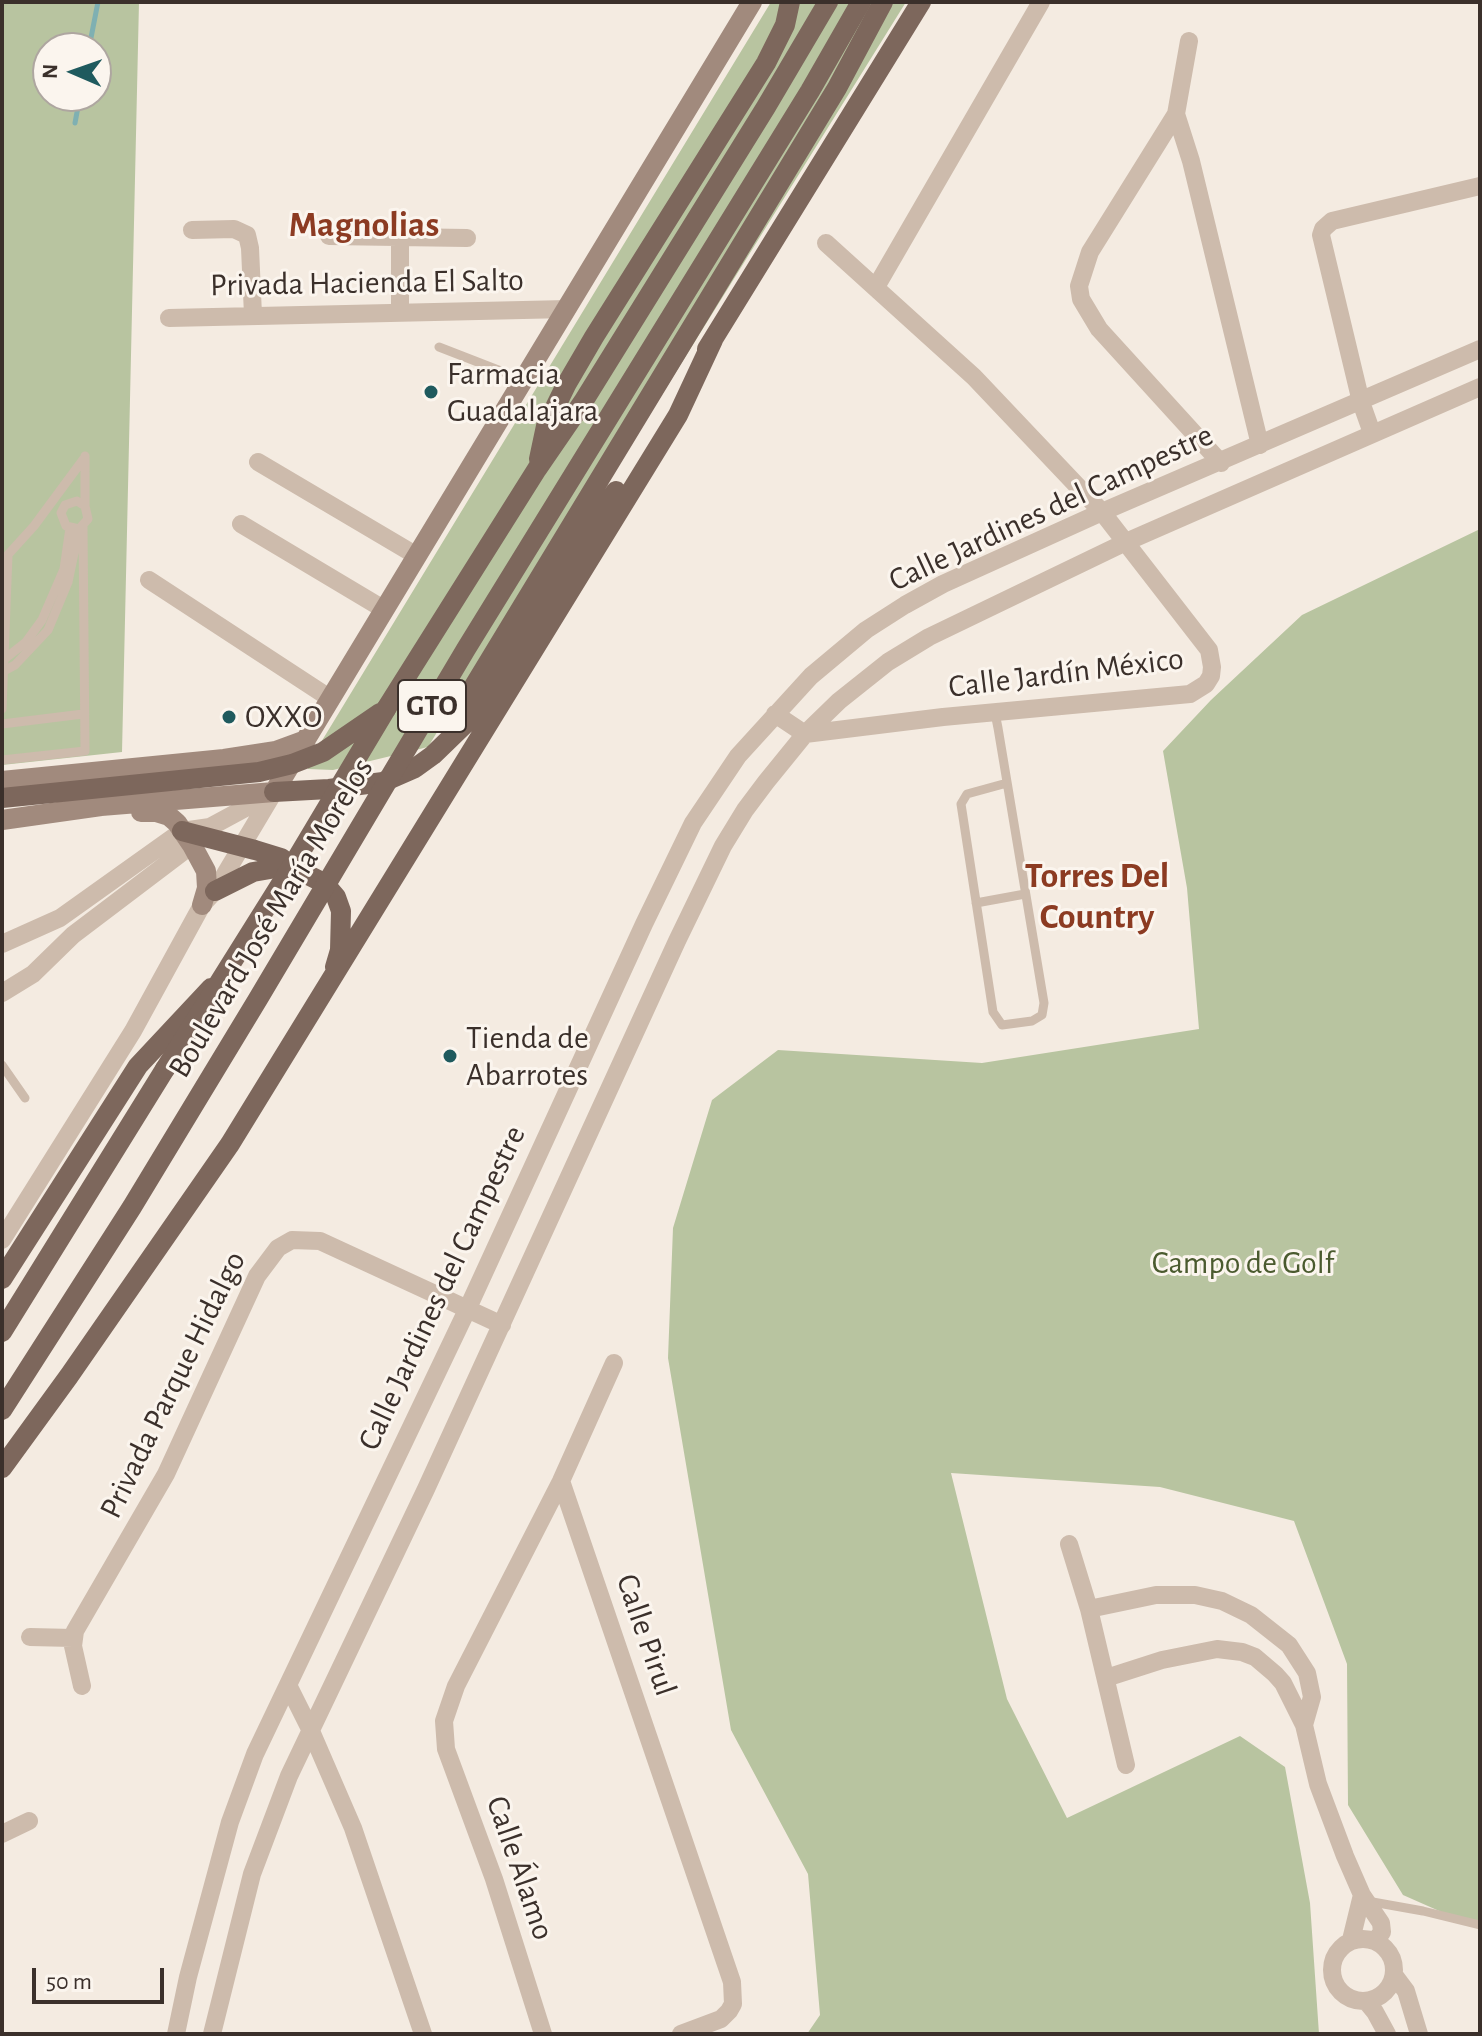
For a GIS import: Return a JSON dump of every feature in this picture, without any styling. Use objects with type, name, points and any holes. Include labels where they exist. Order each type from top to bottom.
[{"type":"main road","points":[[537,469],[546,426],[566,385],[766,63],[785,25],[790,2]]},
{"type":"main road","name":"Boulevard José María Morelos","points":[[2,1332],[386,709],[599,376],[828,2]]},
{"type":"main road","name":"Boulevard José María Morelos","points":[[2,1410],[132,1207],[251,1012],[466,649],[794,118],[861,2]]},
{"type":"main road","points":[[433,755],[837,88],[883,2]]},
{"type":"main road","points":[[274,792],[383,782],[415,768],[465,724],[713,340],[921,2]]},
{"type":"main road","points":[[2,1468],[230,1144],[678,415],[713,340]]},
{"type":"main road","points":[[2,798],[259,772],[323,752],[386,709]]},
{"type":"main road","points":[[197,835],[281,858],[324,883],[336,897],[341,911],[338,960],[325,989]]},
{"type":"main road","points":[[209,898],[240,878],[268,869],[282,867],[304,873]]},
{"type":"main road","points":[[4,1276],[138,1066],[226,970]]},
{"type":"street","points":[[2,1240],[133,1031],[209,898],[244,846],[752,2]]},
{"type":"street","points":[[876,287],[1041,2]]},
{"type":"street","points":[[1189,41],[1176,114],[1090,252],[1079,286],[1081,299],[1099,329],[1221,463]]},
{"type":"street","points":[[1176,114],[1191,161],[1260,445]]},
{"type":"street","points":[[1372,433],[1361,402],[1321,235],[1323,229],[1332,221],[1480,186]]},
{"type":"street","points":[[192,230],[239,230],[247,235],[253,315]]},
{"type":"street","points":[[329,236],[467,238]]},
{"type":"street","points":[[400,236],[400,312]]},
{"type":"street","name":"Calle Jardín México","points":[[805,734],[1190,694],[1206,684],[1212,667],[1209,650],[1102,512],[974,377],[826,243]]},
{"type":"street","name":"Privada Hacienda El Salto","points":[[169,318],[567,309]]},
{"type":"street","name":"Calle Jardines del Campestre","points":[[176,2034],[230,1822],[255,1754],[467,1310],[644,924],[693,823],[738,756],[811,676],[866,630],[943,584],[1480,349]]},
{"type":"street","name":"Calle Jardines del Campestre","points":[[212,2034],[252,1874],[289,1776],[723,846],[745,810],[805,734],[839,701],[888,662],[929,637],[1126,542],[1480,387]]},
{"type":"street","points":[[258,462],[417,556]]},
{"type":"street","points":[[241,524],[385,610]]},
{"type":"street","points":[[149,580],[331,699]]},
{"type":"street","points":[[775,714],[805,734]]},
{"type":"street","points":[[2,781],[224,759],[276,751],[306,740]]},
{"type":"street","points":[[2,820],[101,806],[274,792]]},
{"type":"street","points":[[2,944],[60,918],[274,792]]},
{"type":"street","points":[[101,806],[169,816],[197,835],[209,898]]},
{"type":"street","points":[[2,993],[33,974],[73,935],[197,835]]},
{"type":"street","points":[[38,928],[51,937],[54,953]]},
{"type":"street","name":"Privada Parque Hidalgo","points":[[73,1638],[166,1474],[257,1276],[278,1248],[292,1240],[320,1241],[502,1325]]},
{"type":"street","points":[[561,1481],[614,1363]]},
{"type":"street","name":"Calle Álamo","points":[[543,2034],[494,1879],[446,1749],[444,1721],[456,1686],[561,1481]]},
{"type":"street","name":"Calle Pirul","points":[[561,1481],[732,1982],[733,2004],[729,2011],[721,2019],[681,2034]]},
{"type":"street","points":[[1069,1544],[1089,1609],[1126,1765]]},
{"type":"street","points":[[1089,1609],[1169,1594],[1208,1597],[1251,1615],[1289,1645],[1307,1673],[1312,1697],[1304,1725]]},
{"type":"street","points":[[30,1637],[73,1638],[82,1686]]},
{"type":"street","points":[[1106,1678],[1182,1655],[1217,1649],[1255,1657],[1275,1674],[1283,1683],[1304,1725],[1321,1794],[1365,1898],[1382,1926],[1376,1940]]},
{"type":"street","points":[[289,1687],[311,1731],[363,1856],[423,2034]]},
{"type":"street","points":[[2,1833],[29,1821]]},
{"type":"street","points":[[2,1822],[5,1827],[2,1833]]},
{"type":"street","points":[[1351,1940],[1365,1898]]},
{"type":"street","points":[[1394,1975],[1384,1993],[1366,2001],[1353,2000],[1334,1983],[1331,1971],[1333,1958],[1340,1947],[1351,1940],[1376,1940],[1391,1954],[1394,1975],[1406,1991],[1419,2034]]},
{"type":"street","points":[[1366,2001],[1387,2034]]},
{"type":"street","points":[[410,2034],[415,2013]]},
{"type":"lane","points":[[439,347],[524,380]]},
{"type":"lane","points":[[2,709],[5,558],[46,510],[85,456],[88,519],[77,528],[64,569],[42,620],[26,642],[3,661]]},
{"type":"lane","points":[[77,528],[63,522],[61,513],[69,502],[77,501],[85,506]]},
{"type":"lane","points":[[46,510],[61,513]]},
{"type":"lane","points":[[2,672],[15,665],[48,630],[71,572],[77,528]]},
{"type":"lane","points":[[2,760],[85,751],[77,528]]},
{"type":"lane","points":[[995,713],[1007,783],[1025,894],[1044,1003],[1042,1015],[1032,1021],[1002,1025],[996,1019],[961,804],[967,794],[1007,783]]},
{"type":"lane","points":[[2,724],[83,714]]},
{"type":"lane","points":[[976,903],[1025,894]]},
{"type":"lane","points":[[2,1065],[25,1098]]},
{"type":"lane","points":[[1365,1898],[1480,1925]]},
{"type":"green space","points":[[2,2],[139,2],[122,752],[2,765]]},
{"type":"green space","points":[[771,2],[906,2],[556,565],[612,445],[428,747],[333,770],[308,769],[309,762]]},
{"type":"green space","name":"Campo de Golf","points":[[1480,529],[1480,1929],[1403,1895],[1348,1805],[1347,1664],[1294,1521],[1160,1487],[951,1473],[1007,1699],[1067,1818],[1240,1736],[1285,1767],[1310,1903],[1319,2034],[807,2034],[820,2015],[808,1874],[731,1730],[668,1358],[673,1228],[712,1100],[778,1050],[982,1063],[1199,1029],[1187,888],[1163,751],[1211,700],[1302,615]]},
{"type":"waterway","points":[[92,32],[98,2]]},
{"type":"waterway","points":[[75,123],[77,112]]},
{"type":"place","name":"Farmacia Guadalajara","points":[[431,392]]},
{"type":"place","name":"OXXO","points":[[229,717]]},
{"type":"place","name":"Tienda de Abarrotes","points":[[450,1056]]},
{"type":"district","name":"Magnolias","points":[[364,225]]},
{"type":"district","name":"Torres Del Country","points":[[1097,896]]}]
